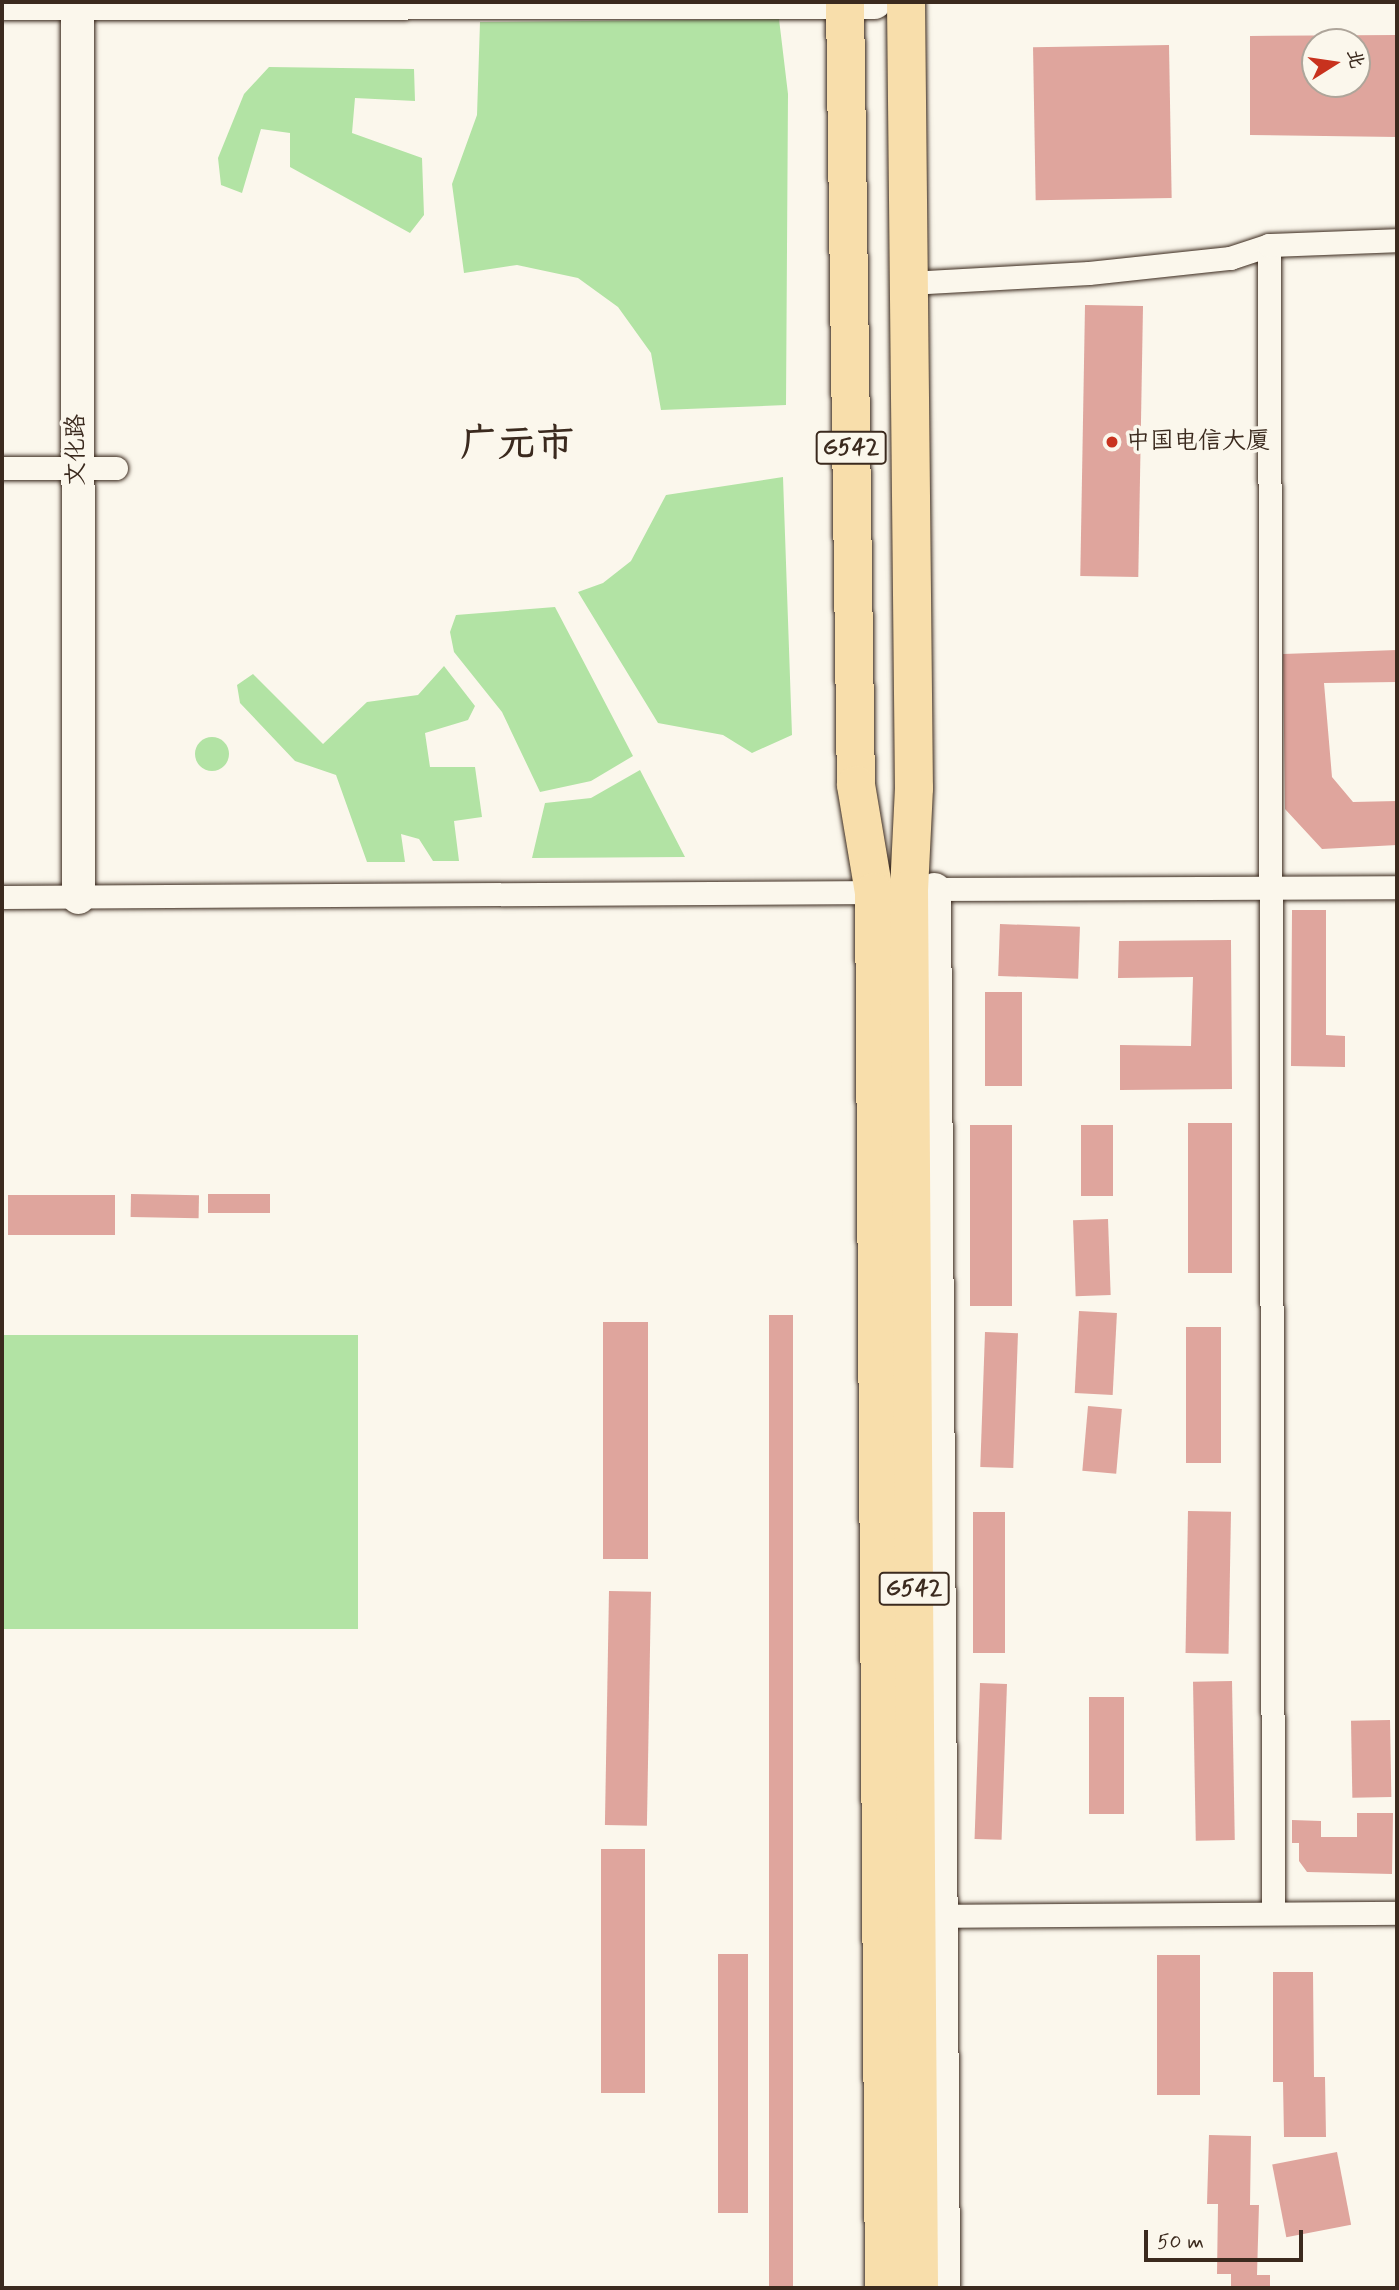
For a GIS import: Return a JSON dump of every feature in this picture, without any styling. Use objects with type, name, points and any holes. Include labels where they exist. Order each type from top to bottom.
[{"type":"highway","name":"G542","points":[[906,2],[915,788],[906,890],[913,1916],[919,2288]]},
{"type":"highway","name":"G542","points":[[854,3],[856,785],[906,890]]},
{"type":"highway","name":"G542","points":[[884,2288],[913,1916]]},
{"type":"street","name":"文化路","points":[[77,2],[78,897]]},
{"type":"street","points":[[2,3],[854,3]]},
{"type":"street","points":[[909,284],[1230,258],[1269,245],[1397,240]]},
{"type":"street","points":[[1269,245],[1267,889],[1273,1913]]},
{"type":"street","points":[[2,468],[116,468]]},
{"type":"street","points":[[2,897],[1397,887]]},
{"type":"street","points":[[943,2288],[913,1916],[1397,1913]]},
{"type":"green space","points":[[779,19],[788,94],[786,405],[661,410],[651,353],[618,307],[578,278],[517,265],[464,273],[452,184],[477,115],[480,22]]},
{"type":"green space","points":[[269,67],[414,69],[415,101],[355,98],[352,133],[422,158],[424,215],[410,233],[290,167],[290,133],[261,129],[242,193],[221,185],[218,158],[244,94]]},
{"type":"green space","points":[[783,477],[792,735],[752,753],[723,735],[658,723],[578,592],[603,583],[631,561],[666,495]]},
{"type":"green space","points":[[555,607],[633,756],[591,781],[540,792],[502,712],[454,652],[450,632],[456,615]]},
{"type":"green space","points":[[444,666],[475,706],[468,720],[425,733],[430,767],[475,767],[482,817],[454,821],[459,861],[433,861],[419,839],[401,834],[405,862],[367,862],[336,775],[295,761],[240,703],[237,685],[253,674],[323,744],[367,702],[418,695]]},
{"type":"green space","points":[[212,737],[224,742],[229,754],[224,766],[212,771],[200,766],[195,754],[200,742]]},
{"type":"green space","points":[[640,770],[685,857],[532,858],[545,803],[591,798]]},
{"type":"green space","points":[[2,1335],[358,1335],[358,1629],[2,1629]]},
{"type":"building","points":[[1371,35],[1397,35],[1397,137],[1250,135],[1250,36],[1301,36],[1301,98],[1371,98]]},
{"type":"building","points":[[1169,45],[1172,198],[1036,200],[1033,47]]},
{"type":"building","name":"中国电信大厦","points":[[1085,305],[1143,306],[1138,577],[1080,576]]},
{"type":"building","points":[[1397,650],[1397,682],[1324,683],[1332,777],[1353,802],[1397,801],[1397,845],[1322,849],[1285,809],[1283,654]]},
{"type":"building","points":[[1292,910],[1326,910],[1326,1035],[1345,1036],[1345,1067],[1291,1066]]},
{"type":"building","points":[[1000,924],[1080,927],[1078,979],[998,976]]},
{"type":"building","points":[[1231,940],[1232,1089],[1120,1090],[1120,1045],[1191,1046],[1193,977],[1118,978],[1119,941]]},
{"type":"building","points":[[985,992],[1022,992],[1022,1086],[985,1086]]},
{"type":"building","points":[[1188,1123],[1232,1123],[1232,1273],[1188,1273]]},
{"type":"building","points":[[970,1125],[1012,1125],[1012,1306],[970,1306]]},
{"type":"building","points":[[1081,1125],[1113,1125],[1113,1196],[1081,1196]]},
{"type":"building","points":[[131,1194],[199,1195],[199,1218],[131,1217]]},
{"type":"building","points":[[208,1194],[270,1194],[270,1213],[208,1213]]},
{"type":"building","points":[[8,1195],[115,1195],[115,1235],[8,1235]]},
{"type":"building","points":[[1108,1219],[1111,1295],[1076,1296],[1073,1220]]},
{"type":"building","points":[[1079,1311],[1117,1313],[1113,1395],[1075,1393]]},
{"type":"building","points":[[769,1315],[793,1315],[793,2288],[769,2288]]},
{"type":"building","points":[[603,1322],[648,1322],[648,1559],[603,1559]]},
{"type":"building","points":[[1186,1327],[1221,1327],[1221,1463],[1186,1463]]},
{"type":"building","points":[[985,1332],[1018,1333],[1013,1468],[980,1467]]},
{"type":"building","points":[[1088,1406],[1122,1409],[1116,1474],[1082,1471]]},
{"type":"building","points":[[1188,1511],[1231,1512],[1229,1654],[1186,1653]]},
{"type":"building","points":[[973,1512],[1005,1512],[1005,1653],[973,1653]]},
{"type":"building","points":[[609,1591],[651,1592],[647,1826],[605,1825]]},
{"type":"building","points":[[1232,1681],[1235,1840],[1196,1841],[1193,1682]]},
{"type":"building","points":[[980,1683],[1007,1684],[1002,1840],[975,1839]]},
{"type":"building","points":[[1089,1697],[1124,1697],[1124,1814],[1089,1814]]},
{"type":"building","points":[[1390,1720],[1391,1797],[1352,1798],[1351,1721]]},
{"type":"building","points":[[1357,1813],[1393,1813],[1392,1874],[1307,1872],[1299,1861],[1299,1843],[1292,1843],[1292,1820],[1321,1821],[1321,1837],[1357,1837]]},
{"type":"building","points":[[601,1849],[645,1849],[645,2093],[601,2093]]},
{"type":"building","points":[[718,1954],[748,1954],[748,2213],[718,2213]]},
{"type":"building","points":[[1157,1955],[1200,1955],[1200,2095],[1157,2095]]},
{"type":"building","points":[[1273,1972],[1313,1972],[1314,2077],[1325,2077],[1326,2137],[1284,2137],[1283,2082],[1273,2082]]},
{"type":"building","points":[[1209,2135],[1251,2136],[1250,2205],[1259,2205],[1257,2275],[1270,2275],[1270,2288],[1231,2288],[1231,2274],[1217,2274],[1218,2204],[1207,2204]]},
{"type":"building","points":[[1337,2152],[1351,2225],[1286,2237],[1272,2165]]},
{"type":"place","name":"中国电信大厦","points":[[1112,442]]},
{"type":"district","name":"广元市","points":[[517,445]]}]
